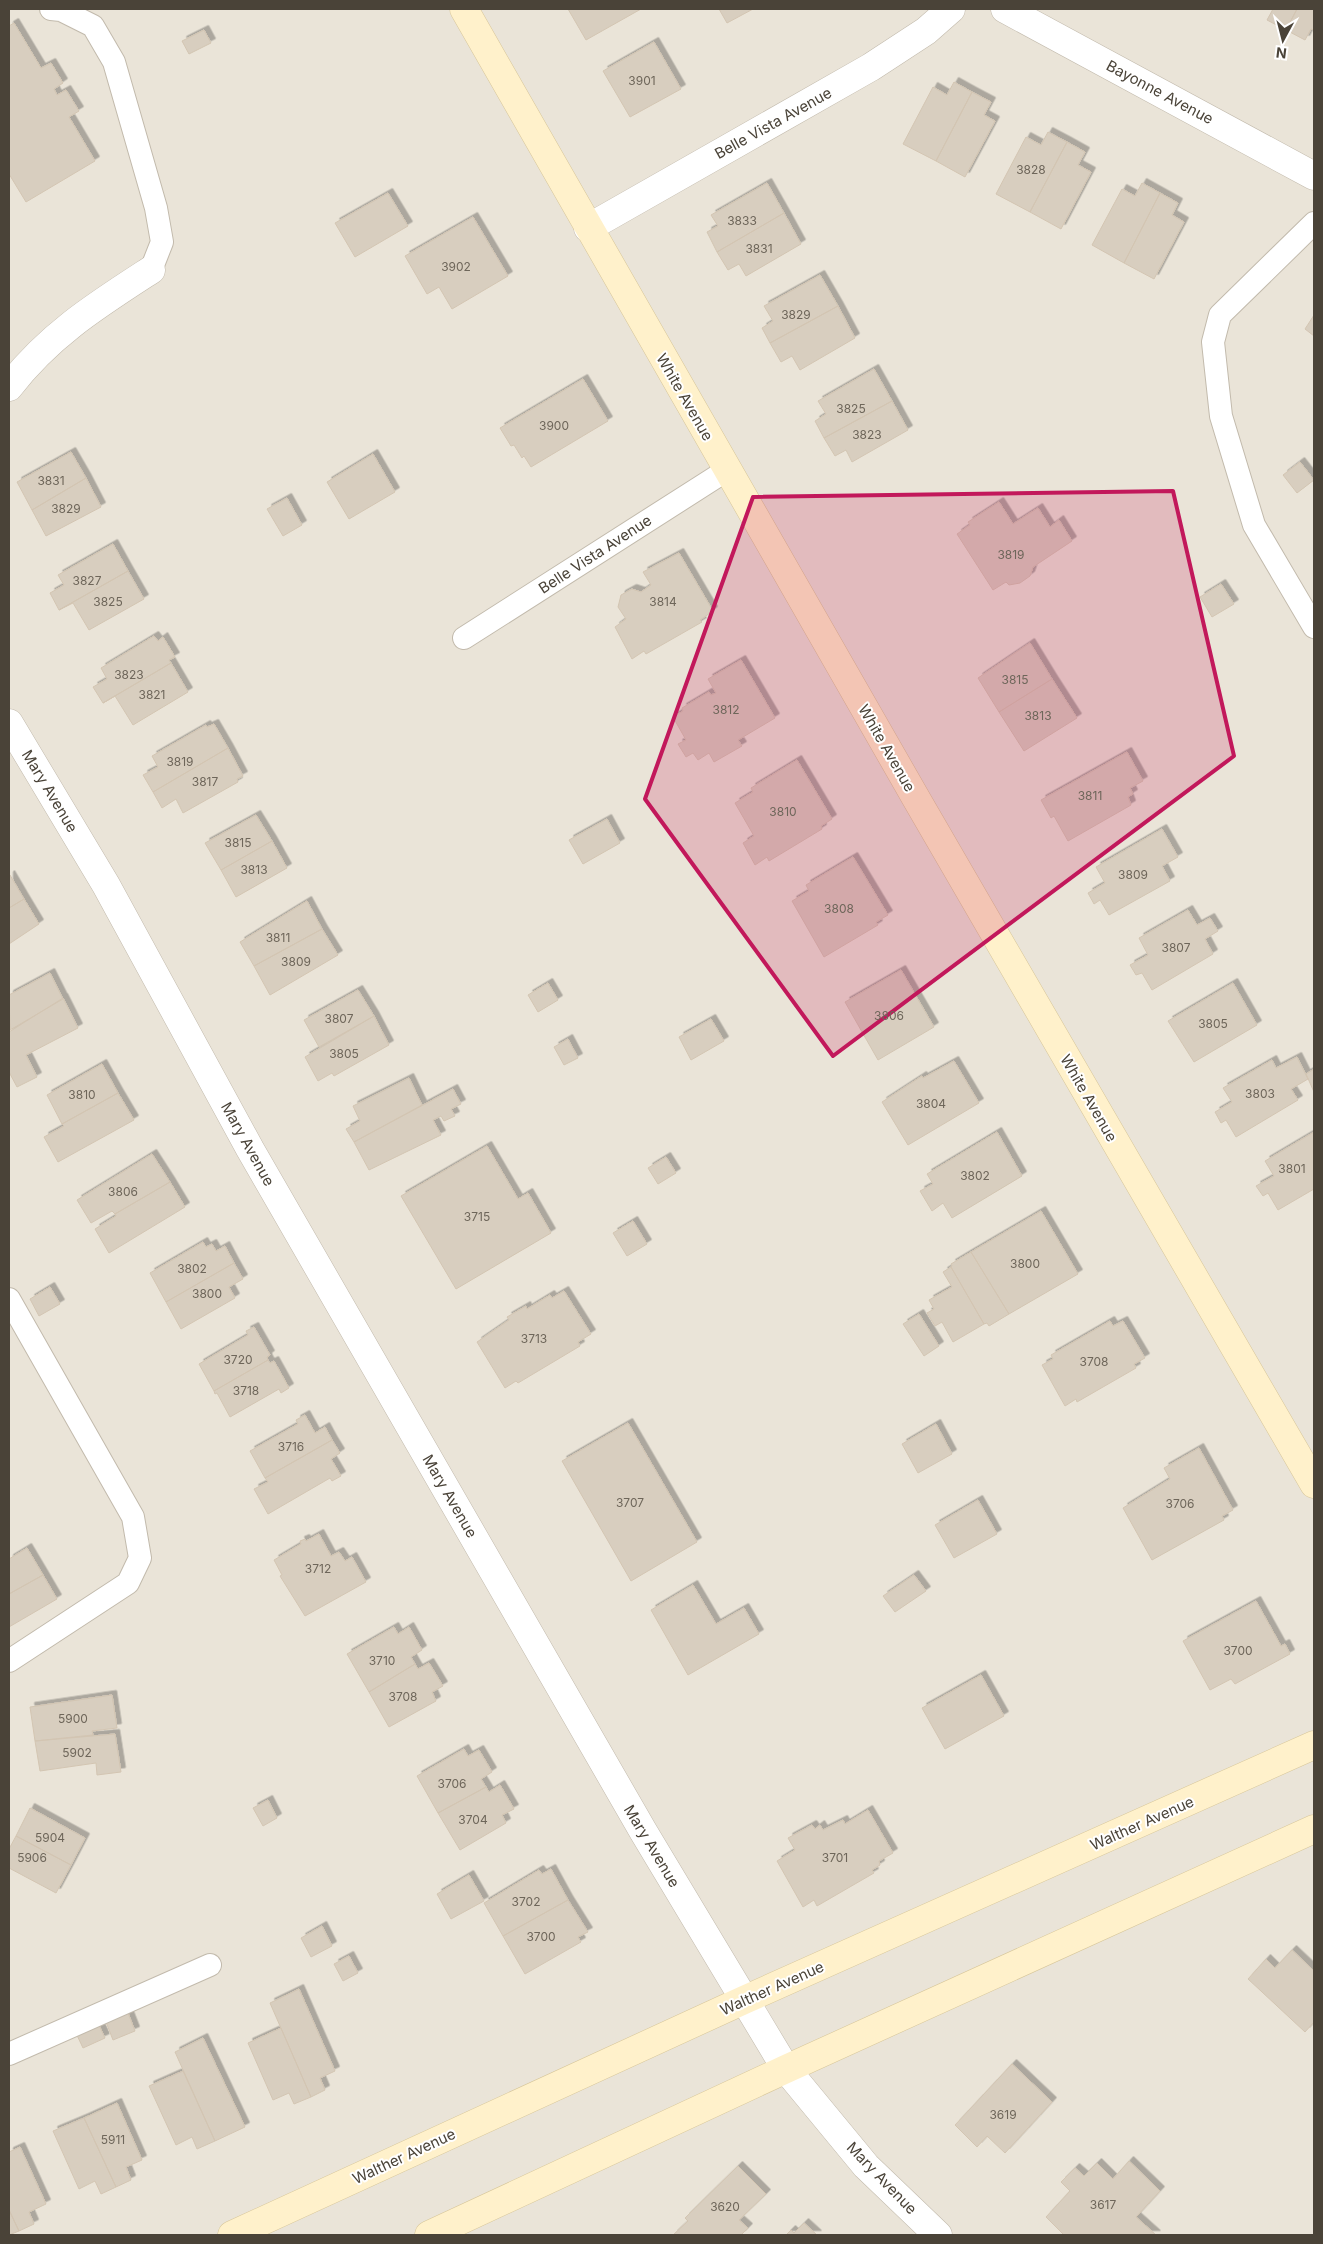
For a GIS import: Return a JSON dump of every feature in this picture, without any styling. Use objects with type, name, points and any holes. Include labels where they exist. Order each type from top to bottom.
[{"type":"main road","name":"White Avenue","points":[[464,9],[727,470],[1314,1484]]},
{"type":"main road","name":"Walther Avenue","points":[[232,2235],[744,2000],[1314,1745]]},
{"type":"main road","points":[[429,2235],[786,2069],[1314,1829]]},
{"type":"street","name":"Belle Vista Avenue","points":[[588,228],[871,67],[926,31],[951,9]]},
{"type":"street","name":"Bayonne Avenue","points":[[1005,9],[1314,176]]},
{"type":"street","points":[[9,387],[46,345],[86,311],[151,270]]},
{"type":"street","name":"Mary Avenue","points":[[9,723],[106,885],[250,1149],[643,1831],[786,2069],[866,2166],[938,2235]]},
{"type":"lane","points":[[51,9],[61,10],[94,26],[114,62],[159,224],[162,242],[151,270]]},
{"type":"lane","points":[[1314,223],[1220,315],[1213,342],[1221,416],[1254,525],[1314,627]]},
{"type":"lane","name":"Belle Vista Avenue","points":[[464,638],[727,470]]},
{"type":"lane","points":[[9,1299],[133,1517],[140,1558],[128,1582],[9,1661]]},
{"type":"lane","points":[[9,2054],[210,1965]]},
{"type":"highlighted area","points":[[1173,491],[1234,756],[833,1056],[645,799],[753,497]]},
{"type":"shaded area","points":[[9,9],[1314,9],[1314,2235],[9,2235]]},
{"type":"building","points":[[568,9],[641,9],[586,40]]},
{"type":"building","points":[[719,9],[753,9],[727,23]]},
{"type":"building","points":[[1273,9],[1297,9],[1286,30],[1267,20]]},
{"type":"building","points":[[1297,9],[1314,9],[1314,30],[1311,29],[1305,40],[1286,30]]},
{"type":"building","points":[[14,23],[41,68],[51,63],[63,83],[54,89],[57,95],[66,90],[79,111],[69,117],[95,161],[26,202],[9,174],[9,26]]},
{"type":"building","points":[[204,30],[211,43],[189,54],[182,41]]},
{"type":"building","points":[[654,42],[681,89],[630,117],[603,71]]},
{"type":"building","points":[[954,82],[972,92],[936,161],[903,144],[933,87],[947,95]]},
{"type":"building","points":[[972,92],[991,102],[984,115],[995,121],[965,177],[936,161]]},
{"type":"building","points":[[1048,132],[1067,142],[1030,212],[996,194],[1026,137],[1041,145]]},
{"type":"building","points":[[1067,142],[1085,152],[1078,165],[1091,172],[1061,229],[1030,212]]},
{"type":"building","points":[[767,183],[784,213],[717,252],[707,232],[718,226],[711,215]]},
{"type":"building","points":[[1142,183],[1160,193],[1124,263],[1092,245],[1122,189],[1135,196]]},
{"type":"building","points":[[388,193],[408,226],[355,257],[335,223]]},
{"type":"building","points":[[1160,193],[1178,203],[1172,215],[1184,222],[1154,279],[1124,263]]},
{"type":"building","points":[[784,213],[801,244],[746,276],[739,264],[728,270],[717,252]]},
{"type":"building","points":[[473,217],[508,276],[452,309],[439,287],[427,294],[405,256]]},
{"type":"building","points":[[820,275],[838,306],[770,343],[762,328],[773,321],[764,306]]},
{"type":"building","points":[[838,306],[855,338],[800,370],[792,356],[781,362],[770,343]]},
{"type":"building","points":[[1314,315],[1314,336],[1305,329]]},
{"type":"building","points":[[874,369],[892,401],[824,438],[815,421],[826,414],[818,401]]},
{"type":"building","points":[[583,379],[608,421],[531,467],[524,456],[522,458],[514,445],[511,446],[500,428]]},
{"type":"building","points":[[892,401],[908,430],[852,462],[846,450],[835,456],[824,438]]},
{"type":"building","points":[[71,452],[86,478],[32,510],[17,482]]},
{"type":"building","points":[[373,454],[395,492],[349,519],[327,482]]},
{"type":"building","points":[[1300,462],[1314,480],[1297,493],[1283,475]]},
{"type":"building","points":[[86,478],[101,507],[46,536],[32,510]]},
{"type":"building","points":[[287,498],[302,525],[283,536],[267,509]]},
{"type":"building","points":[[999,502],[1013,524],[1038,508],[1050,527],[1059,520],[1072,541],[1033,567],[1030,576],[1020,583],[1009,585],[1006,582],[993,590],[957,534],[970,525],[968,522]]},
{"type":"building","points":[[113,544],[128,571],[59,610],[50,593],[64,585],[58,575]]},
{"type":"building","points":[[679,553],[713,611],[700,620],[702,622],[646,654],[644,651],[632,659],[615,627],[626,619],[618,607],[621,595],[632,589],[641,592],[651,585],[643,572]]},
{"type":"building","points":[[128,571],[144,599],[89,630],[73,603],[59,610]]},
{"type":"building","points":[[1221,584],[1234,604],[1212,617],[1200,597]]},
{"type":"building","points":[[154,636],[158,641],[163,637],[175,657],[169,660],[171,663],[103,703],[93,687],[107,679],[101,668]]},
{"type":"building","points":[[1030,643],[1052,679],[999,712],[978,678]]},
{"type":"building","points":[[741,660],[775,718],[738,740],[742,746],[714,762],[709,753],[698,760],[693,753],[686,757],[678,744],[686,740],[673,717],[683,711],[682,708],[709,692],[711,695],[716,693],[708,679]]},
{"type":"building","points":[[171,663],[188,692],[133,725],[115,696],[103,703]]},
{"type":"building","points":[[1052,679],[1077,718],[1024,751],[999,712]]},
{"type":"building","points":[[214,724],[228,748],[153,792],[143,775],[158,767],[152,756],[206,725],[207,727]]},
{"type":"building","points":[[228,748],[243,776],[237,779],[238,782],[183,813],[176,799],[162,808],[153,792]]},
{"type":"building","points":[[1127,752],[1143,781],[1130,788],[1133,794],[1128,797],[1131,805],[1068,841],[1054,816],[1051,818],[1041,800]]},
{"type":"building","points":[[797,760],[832,819],[821,826],[822,829],[769,861],[767,857],[755,865],[743,843],[754,836],[735,803],[753,792],[751,788]]},
{"type":"building","points":[[256,815],[272,841],[221,870],[205,843]]},
{"type":"building","points":[[607,819],[620,843],[583,864],[569,840]]},
{"type":"building","points":[[1162,829],[1178,857],[1162,866],[1170,881],[1109,915],[1100,900],[1094,904],[1088,893],[1105,883],[1096,867]]},
{"type":"building","points":[[272,841],[287,868],[236,897],[221,870]]},
{"type":"building","points":[[853,857],[888,915],[876,922],[878,925],[824,957],[792,901],[809,891],[806,885]]},
{"type":"building","points":[[9,876],[24,899],[9,908]]},
{"type":"building","points":[[24,899],[39,924],[9,944],[9,908]]},
{"type":"building","points":[[307,901],[322,929],[254,966],[240,942]]},
{"type":"building","points":[[1188,910],[1197,925],[1210,918],[1218,931],[1205,939],[1213,954],[1152,990],[1142,973],[1136,975],[1130,965],[1148,955],[1139,938]]},
{"type":"building","points":[[322,929],[338,955],[270,995],[254,966]]},
{"type":"building","points":[[901,970],[934,1027],[878,1060],[845,1002]]},
{"type":"building","points":[[50,973],[63,999],[10,1030],[9,995]]},
{"type":"building","points":[[548,983],[558,1000],[538,1012],[528,995]]},
{"type":"building","points":[[1233,983],[1257,1025],[1194,1062],[1168,1021]]},
{"type":"building","points":[[358,990],[374,1016],[319,1047],[304,1020]]},
{"type":"building","points":[[63,998],[78,1028],[26,1055],[37,1077],[17,1087],[9,1072],[9,1032]]},
{"type":"building","points":[[374,1016],[389,1045],[334,1076],[332,1073],[318,1081],[305,1057]]},
{"type":"building","points":[[711,1019],[724,1041],[691,1060],[679,1037]]},
{"type":"building","points":[[568,1039],[578,1058],[564,1065],[554,1047]]},
{"type":"building","points":[[1297,1057],[1308,1079],[1291,1089],[1298,1100],[1236,1137],[1226,1120],[1221,1123],[1215,1112],[1232,1102],[1223,1088],[1272,1060],[1276,1068]]},
{"type":"building","points":[[954,1061],[979,1103],[908,1145],[882,1102],[922,1076],[923,1078]]},
{"type":"building","points":[[102,1064],[118,1093],[62,1124],[47,1095]]},
{"type":"building","points":[[1314,1069],[1314,1092],[1306,1074]]},
{"type":"building","points":[[409,1078],[422,1105],[354,1142],[346,1129],[360,1121],[353,1106]]},
{"type":"building","points":[[453,1089],[461,1104],[451,1109],[455,1116],[444,1121],[441,1116],[433,1120],[441,1135],[369,1170],[354,1142]]},
{"type":"building","points":[[118,1093],[134,1120],[58,1162],[44,1137],[64,1126],[62,1124]]},
{"type":"building","points":[[997,1132],[1022,1176],[952,1218],[943,1203],[932,1211],[920,1191],[933,1184],[927,1174]]},
{"type":"building","points":[[1314,1132],[1314,1189],[1278,1210],[1268,1193],[1263,1196],[1256,1186],[1274,1176],[1265,1161]]},
{"type":"building","points":[[487,1146],[518,1199],[528,1193],[551,1233],[456,1289],[401,1196]]},
{"type":"building","points":[[152,1154],[170,1182],[115,1214],[112,1211],[91,1223],[77,1200]]},
{"type":"building","points":[[666,1157],[676,1173],[658,1184],[648,1168]]},
{"type":"building","points":[[170,1182],[185,1207],[109,1253],[95,1229],[116,1216],[115,1214]]},
{"type":"building","points":[[1041,1211],[1078,1274],[1009,1314],[971,1252]]},
{"type":"building","points":[[633,1221],[647,1244],[627,1256],[613,1233]]},
{"type":"building","points":[[203,1242],[206,1247],[212,1244],[216,1251],[225,1246],[234,1263],[166,1302],[150,1273]]},
{"type":"building","points":[[971,1252],[1009,1314],[989,1326],[987,1323],[984,1324],[951,1267],[951,1264]]},
{"type":"building","points":[[234,1263],[243,1279],[229,1287],[235,1298],[181,1329],[166,1302]]},
{"type":"building","points":[[951,1267],[984,1324],[953,1342],[942,1322],[935,1326],[927,1313],[934,1309],[929,1300],[952,1287],[943,1272]]},
{"type":"building","points":[[50,1287],[60,1304],[39,1316],[30,1299]]},
{"type":"building","points":[[564,1291],[591,1334],[578,1342],[580,1346],[518,1383],[516,1381],[505,1388],[477,1342],[509,1320],[507,1317],[526,1306],[527,1309],[550,1295],[552,1298]]},
{"type":"building","points":[[919,1314],[939,1346],[924,1356],[903,1324]]},
{"type":"building","points":[[1110,1321],[1113,1326],[1123,1321],[1145,1358],[1134,1364],[1136,1368],[1077,1402],[1076,1399],[1065,1406],[1042,1365],[1053,1359],[1051,1355]]},
{"type":"building","points":[[254,1327],[270,1355],[267,1357],[268,1360],[214,1391],[199,1364],[248,1335],[246,1331]]},
{"type":"building","points":[[268,1360],[270,1363],[274,1361],[289,1388],[281,1393],[279,1389],[230,1417],[217,1393],[215,1394],[214,1391]]},
{"type":"building","points":[[305,1415],[315,1433],[325,1427],[332,1440],[265,1478],[250,1451],[298,1424],[296,1420]]},
{"type":"building","points":[[628,1423],[697,1542],[631,1581],[562,1461]]},
{"type":"building","points":[[936,1424],[952,1454],[918,1473],[902,1444]]},
{"type":"building","points":[[332,1440],[340,1453],[331,1459],[341,1476],[332,1481],[330,1478],[268,1514],[254,1489],[268,1482],[265,1478]]},
{"type":"building","points":[[1199,1448],[1233,1510],[1222,1516],[1224,1520],[1152,1560],[1123,1508],[1170,1479],[1164,1468]]},
{"type":"building","points":[[978,1500],[997,1534],[954,1558],[935,1525]]},
{"type":"building","points":[[319,1534],[331,1556],[339,1552],[345,1561],[352,1557],[366,1582],[305,1616],[280,1576],[282,1575],[274,1560],[301,1544],[300,1541],[305,1539],[306,1541]]},
{"type":"building","points":[[27,1548],[43,1575],[9,1594],[9,1559]]},
{"type":"building","points":[[43,1575],[57,1599],[9,1627],[9,1594]]},
{"type":"building","points":[[914,1575],[926,1591],[895,1612],[883,1596]]},
{"type":"building","points":[[693,1585],[716,1624],[744,1608],[759,1634],[688,1675],[651,1610]]},
{"type":"building","points":[[1256,1601],[1281,1646],[1285,1644],[1290,1654],[1235,1684],[1231,1679],[1210,1690],[1183,1641]]},
{"type":"building","points":[[394,1627],[398,1634],[409,1627],[422,1650],[411,1657],[415,1664],[369,1692],[347,1654]]},
{"type":"building","points":[[429,1663],[443,1686],[432,1692],[436,1701],[389,1727],[369,1692],[415,1664],[418,1669]]},
{"type":"building","points":[[981,1675],[1004,1716],[945,1749],[922,1708]]},
{"type":"building","points":[[112,1695],[117,1728],[92,1731],[93,1735],[35,1741],[30,1707]]},
{"type":"building","points":[[115,1734],[121,1772],[97,1775],[96,1763],[40,1771],[35,1741]]},
{"type":"building","points":[[464,1749],[468,1756],[479,1750],[492,1772],[481,1779],[486,1787],[438,1813],[417,1776]]},
{"type":"building","points":[[500,1785],[514,1809],[502,1815],[506,1823],[460,1850],[438,1813],[486,1787],[489,1792]]},
{"type":"building","points":[[268,1800],[277,1818],[263,1826],[253,1808]]},
{"type":"building","points":[[30,1808],[85,1838],[71,1865],[16,1836]]},
{"type":"building","points":[[868,1810],[893,1853],[879,1861],[880,1865],[872,1870],[874,1873],[817,1906],[814,1900],[803,1907],[777,1861],[795,1850],[788,1838],[812,1825],[815,1829],[820,1825],[823,1830],[843,1820],[845,1824]]},
{"type":"building","points":[[16,1836],[71,1865],[56,1893],[9,1868],[9,1849]]},
{"type":"building","points":[[551,1869],[568,1900],[503,1936],[484,1903],[539,1870],[542,1874]]},
{"type":"building","points":[[469,1875],[484,1901],[451,1919],[437,1894]]},
{"type":"building","points":[[568,1900],[588,1932],[578,1937],[581,1942],[525,1974],[503,1936]]},
{"type":"building","points":[[322,1926],[332,1946],[311,1957],[301,1938]]},
{"type":"building","points":[[1292,1950],[1314,1971],[1314,2022],[1305,2032],[1248,1979],[1266,1959],[1275,1968]]},
{"type":"building","points":[[349,1956],[358,1973],[343,1981],[334,1964]]},
{"type":"building","points":[[299,1989],[335,2071],[320,2078],[325,2090],[311,2097],[270,2003]]},
{"type":"building","points":[[128,2013],[135,2031],[113,2040],[106,2022]]},
{"type":"building","points":[[97,2021],[105,2038],[83,2048],[75,2031]]},
{"type":"building","points":[[281,2028],[311,2097],[294,2104],[289,2093],[273,2100],[248,2043]]},
{"type":"building","points":[[203,2038],[245,2127],[215,2141],[175,2052]]},
{"type":"building","points":[[1012,2064],[1052,2102],[1005,2153],[987,2136],[977,2147],[955,2125]]},
{"type":"building","points":[[183,2071],[215,2141],[197,2149],[192,2137],[176,2145],[149,2086]]},
{"type":"building","points":[[117,2103],[142,2160],[126,2167],[131,2180],[116,2187],[84,2118]]},
{"type":"building","points":[[84,2118],[116,2187],[101,2194],[95,2181],[79,2189],[53,2131]]},
{"type":"building","points":[[20,2147],[46,2204],[29,2212],[34,2224],[19,2231],[9,2210],[9,2152]]},
{"type":"building","points":[[1129,2161],[1160,2191],[1136,2217],[1156,2235],[1064,2235],[1046,2217],[1070,2191],[1061,2182],[1075,2168],[1084,2176],[1097,2163],[1113,2179]]},
{"type":"building","points":[[738,2166],[766,2194],[739,2220],[748,2228],[741,2235],[673,2235],[688,2221],[685,2218]]},
{"type":"building","points":[[9,2210],[19,2231],[9,2235]]},
{"type":"building","points":[[804,2223],[817,2235],[786,2235],[791,2230],[794,2233]]}]
